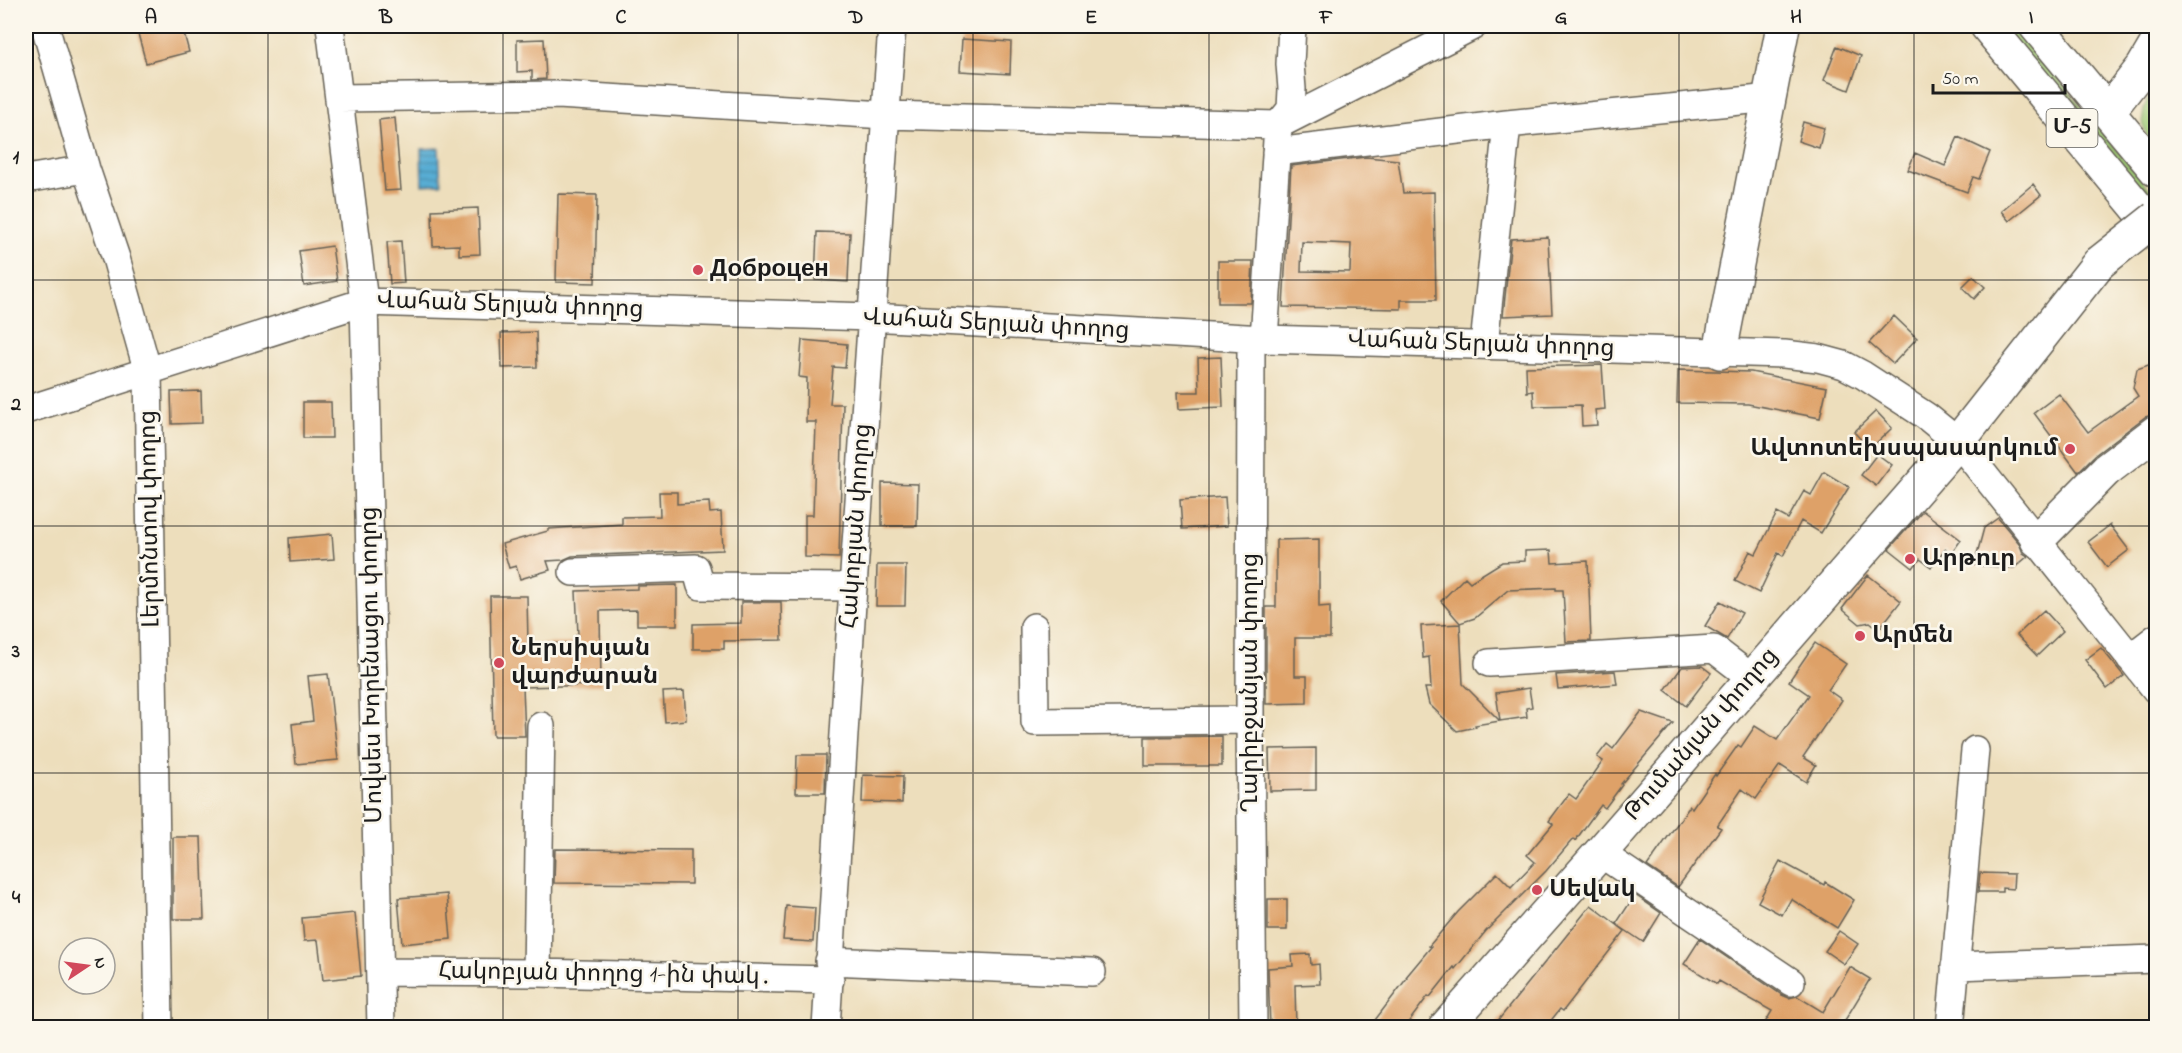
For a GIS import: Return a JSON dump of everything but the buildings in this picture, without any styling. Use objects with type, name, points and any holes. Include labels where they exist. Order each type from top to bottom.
[{"type":"main road","points":[[1720,352],[1771,98],[1783,26]]},
{"type":"main road","name":"Մ-5","points":[[1987,26],[2157,230]]},
{"type":"main road","name":"Մ-5","points":[[2036,26],[2157,170]]},
{"type":"main road","points":[[2108,112],[2157,45]]},
{"type":"main road","name":"Թումանյան փողոց","points":[[1445,1028],[1958,442],[2099,263],[2157,218]]},
{"type":"main road","points":[[2037,540],[2106,470],[2157,432]]},
{"type":"street","name":"Լերմոնտով փողոց","points":[[45,26],[86,169],[116,258],[148,372],[159,1028]]},
{"type":"street","name":"Մովսես Խորենացու փողոց","points":[[330,26],[364,302],[381,1028]]},
{"type":"street","name":"Հակոբյան փողոց","points":[[826,1028],[870,318],[892,26]]},
{"type":"street","points":[[1278,125],[1291,109],[1292,26]]},
{"type":"street","points":[[339,98],[558,95],[885,115],[1278,125],[1473,26]]},
{"type":"street","points":[[1276,152],[1507,124],[1771,98]]},
{"type":"street","points":[[1484,345],[1507,124]]},
{"type":"street","name":"Ղարիբջանյան փողոց","points":[[1253,1028],[1250,720],[1258,339],[1278,125]]},
{"type":"street","points":[[26,179],[86,169]]},
{"type":"street","name":"Վահան Տերյան փողոց","points":[[26,410],[364,302],[870,318],[1258,339],[1784,354],[1818,358],[1844,364],[1863,375],[1926,416],[1958,442],[2157,690]]},
{"type":"street","points":[[573,572],[696,568],[700,586],[853,587]]},
{"type":"street","points":[[1034,627],[1035,722],[1250,720]]},
{"type":"street","points":[[2130,658],[2157,638]]},
{"type":"street","points":[[1489,663],[1714,649],[1752,678]]},
{"type":"street","points":[[537,973],[541,726]]},
{"type":"street","points":[[1950,1028],[1975,750]]},
{"type":"street","points":[[1600,853],[1791,982]]},
{"type":"street","points":[[1955,966],[2157,958]]},
{"type":"street","name":"Հակոբյան փողոց 1-ին փակ․","points":[[380,972],[829,970],[1092,972]]},
{"type":"green space","points":[[1996,26],[2015,26],[2156,197],[2156,220]]},
{"type":"green space","points":[[2156,88],[2156,152],[2144,128],[2143,112]]},
{"type":"water","points":[[439,148],[441,184],[422,185],[421,149]]},
{"type":"place","name":"Доброцен","points":[[698,270]]},
{"type":"place","name":"Ավտոտեխսպասարկում","points":[[2070,449]]},
{"type":"place","name":"Արթուր","points":[[1910,559]]},
{"type":"place","name":"Արմեն","points":[[1860,636]]},
{"type":"place","name":"Ներսիսյան վարժարան","points":[[499,663]]},
{"type":"place","name":"Սեվակ","points":[[1537,890]]}]
